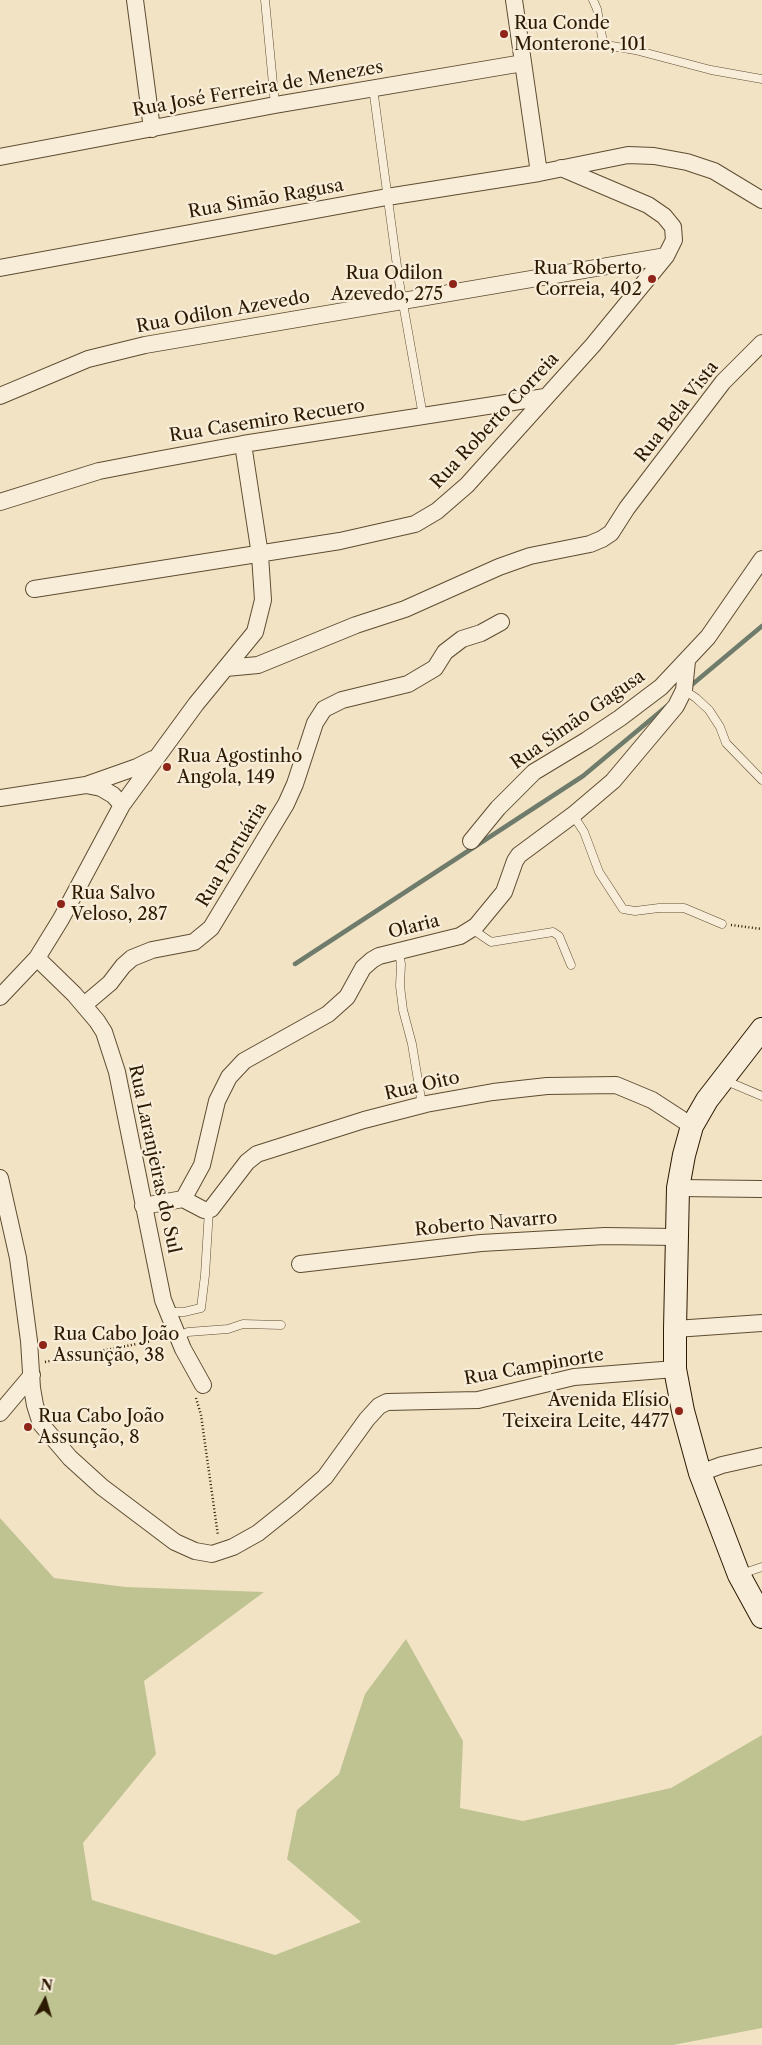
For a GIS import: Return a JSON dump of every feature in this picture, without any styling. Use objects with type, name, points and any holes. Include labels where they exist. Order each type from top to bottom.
[{"type":"main road","points":[[762,1029],[723,1079],[692,1126],[678,1188],[675,1329],[675,1369],[683,1411],[700,1473],[739,1575],[762,1617]]},
{"type":"street","points":[[135,0],[152,129]]},
{"type":"street","points":[[514,0],[539,173],[628,155],[654,156],[687,162],[714,171],[762,200]]},
{"type":"street","name":"Rua José Ferreira de Menezes","points":[[0,157],[373,88],[523,63]]},
{"type":"street","name":"Rua Roberto Correia","points":[[34,589],[260,555],[385,532],[415,524],[437,511],[467,485],[593,345],[666,256],[674,240],[673,227],[664,216],[648,205],[561,168]]},
{"type":"street","name":"Rua Simão Ragusa","points":[[0,268],[387,197],[539,173]]},
{"type":"street","name":"Rua Odilon Azevedo","points":[[0,396],[88,359],[145,345],[666,256]]},
{"type":"street","name":"Rua Bela Vista","points":[[226,668],[258,665],[356,625],[405,609],[507,564],[530,556],[590,544],[612,533],[627,508],[723,382],[762,343]]},
{"type":"street","name":"Rua Casemiro Recuero","points":[[0,502],[99,471],[243,444],[546,397]]},
{"type":"street","points":[[0,997],[37,958],[61,920],[122,805],[196,704],[255,632],[263,600],[260,555],[243,444]]},
{"type":"street","name":"Rua Simão Gagusa","points":[[471,841],[498,808],[534,772],[620,718],[661,687],[708,637],[762,559]]},
{"type":"street","name":"Rua Portuária","points":[[84,1005],[110,983],[132,958],[152,950],[194,942],[209,930],[234,893],[286,804],[295,784],[315,724],[324,709],[342,700],[408,684],[435,668],[445,652],[462,639],[478,634],[501,622]]},
{"type":"street","name":"Olaria","points":[[183,1199],[202,1165],[217,1101],[235,1069],[244,1061],[328,1014],[347,996],[363,968],[372,960],[379,956],[460,936],[472,929],[495,905],[504,892],[519,855],[573,815],[613,781],[676,706],[684,690],[687,661]]},
{"type":"street","points":[[0,798],[86,785],[137,767],[156,758]]},
{"type":"street","points":[[86,785],[100,788],[113,795],[122,805]]},
{"type":"street","name":"Rua Laranjeiras do Sul","points":[[37,958],[84,1005],[104,1032],[117,1072],[163,1300],[178,1336],[203,1385]]},
{"type":"street","name":"Rua Oito","points":[[209,1210],[247,1162],[257,1154],[354,1123],[422,1105],[493,1092],[547,1086],[610,1084],[652,1100],[692,1126]]},
{"type":"street","points":[[0,1178],[4,1221],[18,1258],[35,1405],[41,1424],[70,1458],[102,1487],[175,1542],[205,1553],[221,1552]]},
{"type":"street","points":[[678,1188],[762,1189]]},
{"type":"street","points":[[143,1206],[183,1199],[204,1210],[209,1210]]},
{"type":"street","name":"Roberto Navarro","points":[[300,1264],[481,1243],[605,1236],[676,1237]]},
{"type":"street","points":[[675,1329],[762,1322]]},
{"type":"street","name":"Rua Campinorte","points":[[221,1552],[258,1532],[294,1506],[325,1478],[367,1418],[379,1406],[387,1402],[478,1400],[574,1377],[675,1369]]},
{"type":"street","points":[[0,1413],[31,1370]]},
{"type":"street","points":[[700,1473],[717,1466],[762,1456]]},
{"type":"lane","points":[[265,0],[275,106]]},
{"type":"lane","points":[[593,0],[597,9],[602,42],[606,45],[635,50],[711,70],[762,79]]},
{"type":"lane","points":[[373,88],[402,302],[423,416]]},
{"type":"lane","points":[[684,690],[709,710],[720,727],[726,743],[762,780]]},
{"type":"lane","points":[[573,815],[584,832],[599,872],[623,909],[635,911],[659,908],[684,908],[722,924]]},
{"type":"lane","points":[[472,929],[491,942],[553,932],[558,936],[571,965]]},
{"type":"lane","points":[[399,952],[403,1010],[412,1044],[422,1105]]},
{"type":"lane","points":[[723,1079],[762,1096]]},
{"type":"lane","points":[[168,1312],[184,1312],[201,1308],[206,1275],[209,1210]]},
{"type":"lane","points":[[178,1336],[188,1332],[228,1329],[243,1324],[281,1325]]},
{"type":"lane","points":[[739,1575],[762,1567]]},
{"type":"path","points":[[722,924],[762,930]]},
{"type":"path","points":[[31,1370],[178,1336]]},
{"type":"path","points":[[203,1385],[195,1393],[201,1415],[221,1552]]},
{"type":"green space","points":[[0,1518],[54,1578],[126,1587],[264,1592],[144,1681],[156,1754],[83,1843],[92,1900],[275,1955],[361,1922],[287,1859],[297,1810],[339,1774],[365,1694],[406,1639],[463,1741],[460,1808],[523,1821],[671,1788],[762,1735],[762,2028],[673,2045],[0,2045]]},
{"type":"waterway","points":[[688,688],[762,626]]},
{"type":"waterway","points":[[295,964],[583,776],[667,706]]},
{"type":"place","name":"Rua Conde Monterone, 101","points":[[504,34]]},
{"type":"place","name":"Rua Roberto Correia, 402","points":[[652,279]]},
{"type":"place","name":"Rua Odilon Azevedo, 275","points":[[453,284]]},
{"type":"place","name":"Rua Agostinho Angola, 149","points":[[167,767]]},
{"type":"place","name":"Rua Salvo Veloso, 287","points":[[61,904]]},
{"type":"place","name":"Rua Cabo João Assunção, 38","points":[[43,1345]]},
{"type":"place","name":"Avenida Elísio Teixeira Leite, 4477","points":[[679,1411]]},
{"type":"place","name":"Rua Cabo João Assunção, 8","points":[[28,1427]]}]
